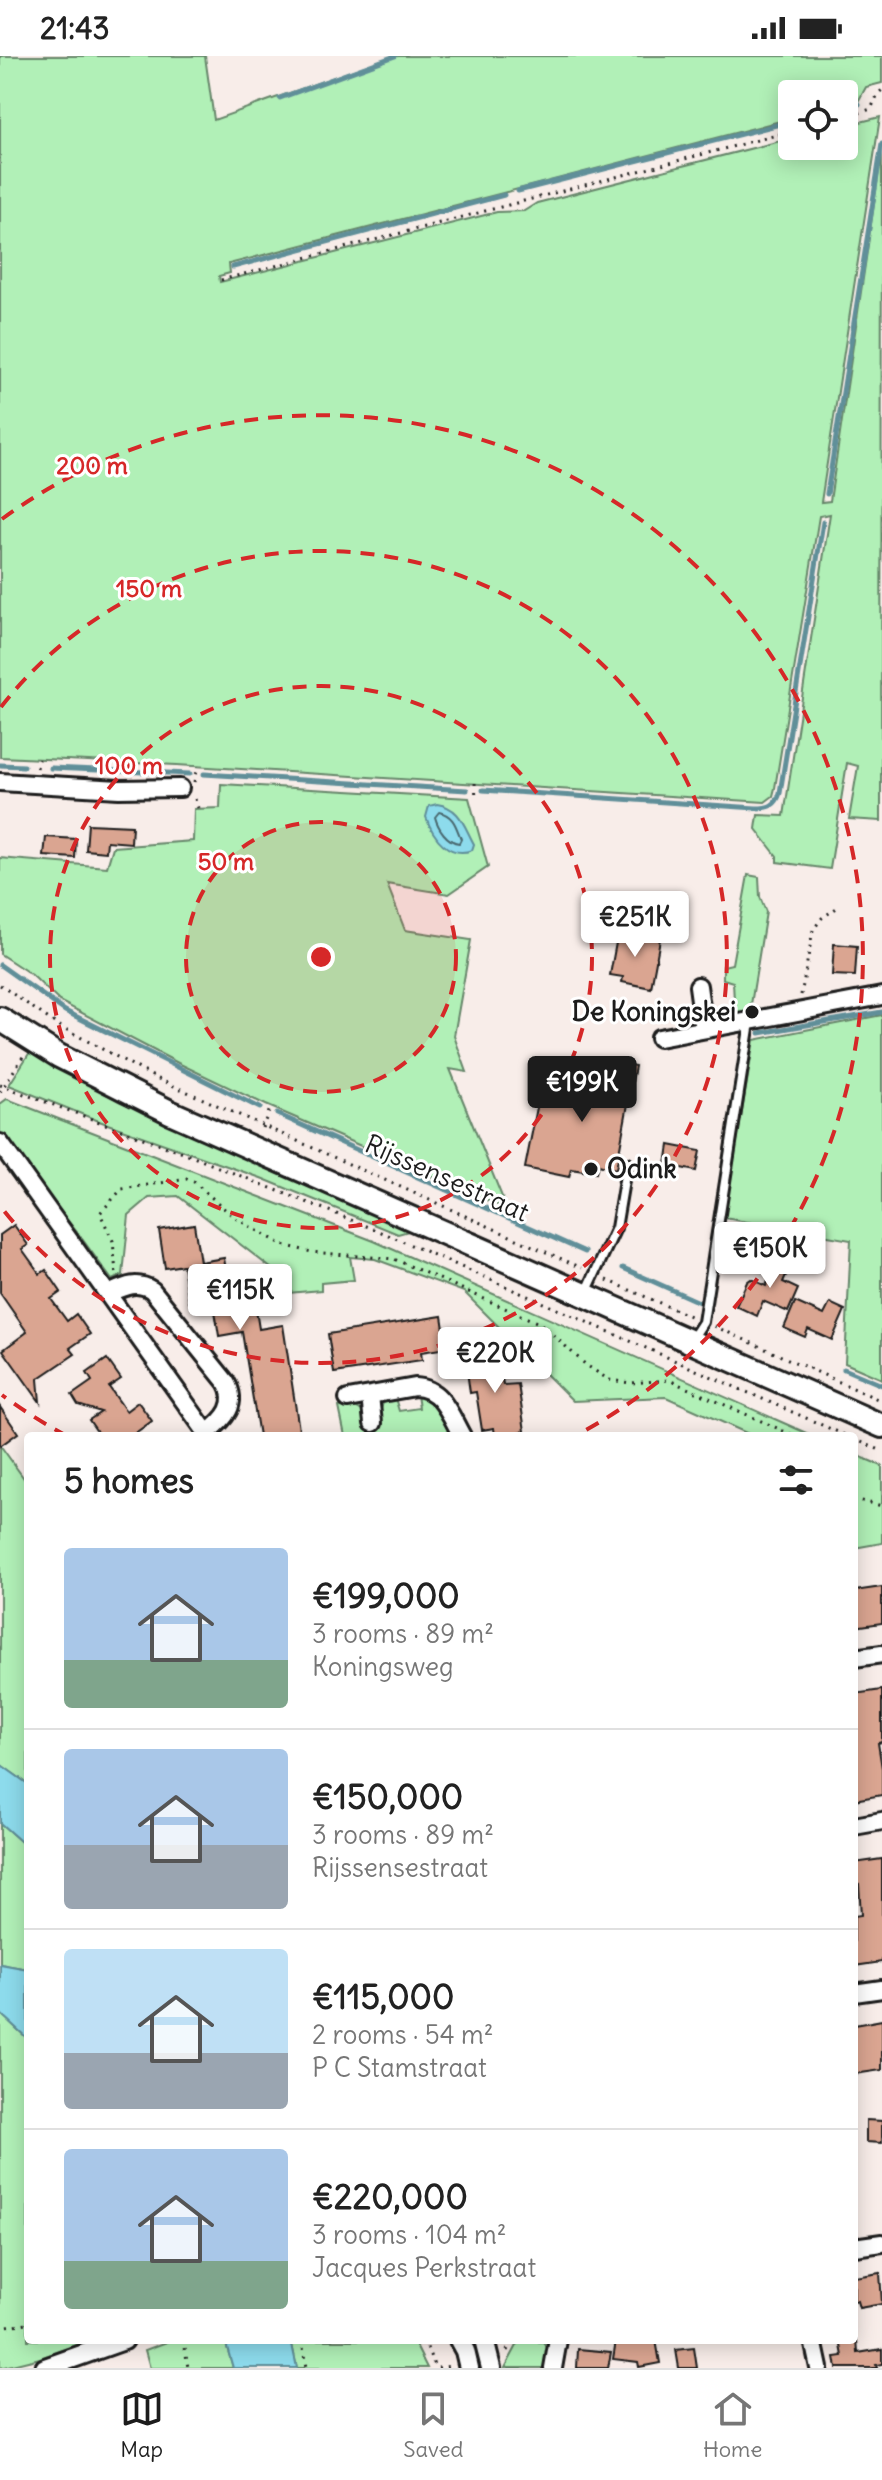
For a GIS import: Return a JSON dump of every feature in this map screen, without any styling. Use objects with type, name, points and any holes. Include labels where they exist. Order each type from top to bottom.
[{"type":"main road","name":"Rijssensestraat","points":[[0,1019],[32,1041],[101,1079],[882,1426]]},
{"type":"street","points":[[0,782],[119,789],[180,788]]},
{"type":"street","points":[[698,986],[704,1029]]},
{"type":"street","points":[[659,1038],[882,996]]},
{"type":"street","points":[[0,1143],[114,1291],[207,1432]]},
{"type":"street","points":[[114,1291],[138,1284],[152,1290],[229,1386],[230,1409],[210,1432]]},
{"type":"street","points":[[348,1399],[415,1387],[431,1390],[443,1402],[460,1432]]},
{"type":"street","points":[[370,1396],[373,1423]]},
{"type":"street","points":[[858,1657],[882,1654]]},
{"type":"street","points":[[858,1825],[882,1821]]},
{"type":"street","points":[[858,1992],[882,1989]]},
{"type":"street","points":[[858,2246],[882,2243]]},
{"type":"street","points":[[45,2368],[113,2344]]},
{"type":"street","points":[[461,2344],[469,2368]]},
{"type":"street","points":[[485,2344],[491,2368]]},
{"type":"street","points":[[553,2368],[557,2344]]},
{"type":"street","points":[[814,2344],[819,2368]]},
{"type":"lane","points":[[690,1342],[703,1322],[750,1022]]},
{"type":"lane","points":[[585,1295],[616,1228],[627,1163]]},
{"type":"path","points":[[858,113],[871,109],[882,90]]},
{"type":"path","points":[[221,280],[778,135]]},
{"type":"path","points":[[475,783],[476,798]]},
{"type":"path","points":[[801,1011],[801,993],[813,930],[822,918],[838,907]]},
{"type":"path","name":"Rijssensestraat","points":[[0,985],[87,1043],[154,1077],[882,1401]]},
{"type":"path","points":[[0,1085],[342,1216],[838,1432]]},
{"type":"path","points":[[258,1151],[271,1107]]},
{"type":"path","points":[[114,1291],[113,1241],[100,1213],[122,1189],[187,1179],[235,1218],[283,1245],[311,1252],[394,1259],[541,1324],[586,1365],[609,1380],[624,1383],[669,1380],[786,1432]]},
{"type":"path","points":[[858,1441],[882,1451]]},
{"type":"path","points":[[858,1500],[882,1506]]},
{"type":"path","points":[[0,2327],[24,2324]]},
{"type":"path","points":[[185,2344],[188,2368]]},
{"type":"path","points":[[303,2344],[306,2368]]},
{"type":"path","points":[[426,2344],[435,2368]]},
{"type":"green space","points":[[0,56],[205,56],[214,120],[393,56],[882,56],[882,83],[866,87],[859,100],[858,80],[778,80],[778,122],[229,264],[230,273],[219,276],[220,282],[497,212],[524,211],[537,203],[778,142],[778,160],[858,160],[858,122],[880,117],[821,502],[830,501],[882,150],[881,821],[849,819],[858,766],[847,763],[830,869],[777,862],[777,856],[756,829],[758,815],[784,816],[830,514],[819,516],[775,788],[773,796],[765,802],[177,765],[0,757]]},
{"type":"green space","points":[[221,784],[469,798],[488,867],[449,894],[387,884],[405,930],[471,940],[454,1036],[467,1072],[450,1069],[507,1209],[266,1105],[178,1063],[59,1001],[32,975],[0,954],[0,858],[107,867],[113,847],[193,841],[194,809],[220,808]]},
{"type":"green space","points":[[748,875],[759,877],[760,897],[766,912],[749,1017],[735,1020],[733,982],[723,979],[723,966],[732,964]]},
{"type":"green space","points":[[882,1015],[882,1379],[845,1363],[851,1240],[724,1218],[754,1040]]},
{"type":"green space","points":[[30,1052],[119,1101],[412,1230],[398,1234],[261,1178],[99,1121],[9,1085]]},
{"type":"green space","points":[[7,1099],[374,1241],[804,1432],[744,1432],[666,1397],[573,1401],[464,1292],[375,1259],[350,1257],[354,1280],[321,1283],[321,1290],[277,1294],[272,1269],[178,1196],[149,1198],[129,1215],[123,1275],[112,1280],[0,1134],[0,1104]]},
{"type":"green space","points":[[417,1395],[436,1404],[451,1432],[344,1432],[339,1407],[357,1408],[380,1426],[383,1403],[395,1398],[399,1411],[419,1408]]},
{"type":"green space","points":[[0,1445],[24,1478],[24,1781],[0,1764]]},
{"type":"green space","points":[[858,1456],[882,1466],[882,1543],[858,1547]]},
{"type":"green space","points":[[0,1823],[24,1844],[24,1968],[0,1964]]},
{"type":"green space","points":[[0,2013],[24,2035],[24,2344],[80,2344],[0,2368]]},
{"type":"green space","points":[[161,2344],[226,2344],[233,2368],[150,2368],[145,2350]]},
{"type":"green space","points":[[292,2344],[415,2344],[427,2368],[297,2368]]},
{"type":"green space","points":[[518,2344],[545,2344],[551,2352],[548,2368],[505,2368]]},
{"type":"water","points":[[437,804],[451,809],[460,818],[474,844],[472,850],[449,849],[438,839],[426,817],[429,806]]},
{"type":"water","points":[[0,1764],[24,1781],[24,1844],[0,1823]]},
{"type":"water","points":[[0,1964],[24,1968],[24,2035],[0,2013]]},
{"type":"water","points":[[226,2344],[292,2344],[297,2368],[233,2368]]},
{"type":"building","points":[[88,824],[132,826],[131,843],[107,841],[106,852],[86,850]]},
{"type":"building","points":[[46,837],[76,839],[75,858],[44,856]]},
{"type":"building","points":[[618,932],[660,939],[651,988],[622,982],[623,977],[610,975]]},
{"type":"building","points":[[834,944],[857,946],[855,976],[832,975]]},
{"type":"building","points":[[597,1059],[635,1066],[616,1169],[598,1165],[596,1173],[571,1169],[569,1177],[525,1168],[541,1087],[590,1097]]},
{"type":"building","points":[[669,1145],[700,1151],[696,1171],[666,1165]]},
{"type":"building","points":[[194,1224],[200,1262],[224,1258],[230,1295],[253,1291],[259,1329],[283,1325],[299,1432],[258,1432],[242,1332],[219,1336],[213,1298],[189,1302],[183,1265],[165,1268],[159,1230]]},
{"type":"building","points":[[14,1225],[28,1245],[22,1249],[40,1274],[46,1270],[61,1292],[51,1299],[67,1321],[76,1314],[90,1334],[70,1348],[75,1354],[38,1379],[40,1402],[3,1350],[27,1332],[0,1293],[0,1235]]},
{"type":"building","points":[[780,1254],[793,1259],[783,1282],[798,1289],[788,1312],[763,1301],[757,1316],[736,1306],[751,1279],[766,1286]]},
{"type":"building","points":[[795,1302],[824,1315],[830,1303],[845,1310],[832,1340],[808,1329],[805,1337],[784,1328]]},
{"type":"building","points":[[442,1316],[447,1348],[421,1352],[422,1360],[334,1373],[328,1334]]},
{"type":"building","points":[[498,1351],[503,1385],[518,1384],[525,1431],[482,1430],[476,1392],[470,1393],[465,1356]]},
{"type":"building","points":[[107,1359],[121,1379],[109,1387],[126,1411],[138,1402],[152,1421],[137,1432],[97,1432],[89,1420],[101,1412],[78,1405],[72,1395],[92,1381],[87,1373]]},
{"type":"building","points":[[0,1407],[18,1433],[0,1446]]},
{"type":"building","points":[[882,1587],[882,1623],[858,1626],[858,1590]]},
{"type":"building","points":[[882,1690],[882,1742],[878,1743],[882,1795],[858,1799],[858,1693]]},
{"type":"building","points":[[882,1859],[882,1962],[858,1965],[858,1915],[861,1915],[858,1862]]},
{"type":"building","points":[[882,2020],[882,2070],[858,2073],[858,2024]]},
{"type":"building","points":[[866,2120],[882,2121],[882,2143],[866,2142]]},
{"type":"building","points":[[880,2273],[882,2304],[859,2308],[858,2276]]},
{"type":"building","points":[[615,2344],[657,2344],[660,2363],[639,2367],[638,2362],[613,2359]]},
{"type":"building","points":[[841,2344],[857,2344],[858,2353],[882,2349],[882,2364],[876,2365],[877,2368],[837,2368],[835,2357],[843,2356]]},
{"type":"building","points":[[694,2348],[697,2368],[679,2368],[676,2350]]},
{"type":"building","points":[[578,2349],[611,2352],[608,2368],[577,2368]]},
{"type":"waterway","points":[[280,98],[395,56]]},
{"type":"waterway","points":[[518,191],[778,125]]},
{"type":"waterway","points":[[827,494],[882,144]]},
{"type":"waterway","points":[[233,267],[504,195]]},
{"type":"waterway","points":[[483,790],[756,808],[774,803],[780,793],[823,522]]},
{"type":"waterway","points":[[0,765],[24,766]]},
{"type":"waterway","points":[[51,768],[190,774]]},
{"type":"waterway","points":[[204,774],[467,790]]},
{"type":"waterway","points":[[0,965],[65,1011],[260,1108]]},
{"type":"waterway","points":[[760,1033],[882,1012]]},
{"type":"waterway","points":[[277,1114],[585,1252]]},
{"type":"waterway","points":[[623,1268],[699,1302]]},
{"type":"waterway","points":[[844,1369],[882,1385]]},
{"type":"place","name":"De Koningskei","points":[[752,1012]]},
{"type":"place","name":"Odink","points":[[591,1169]]}]
